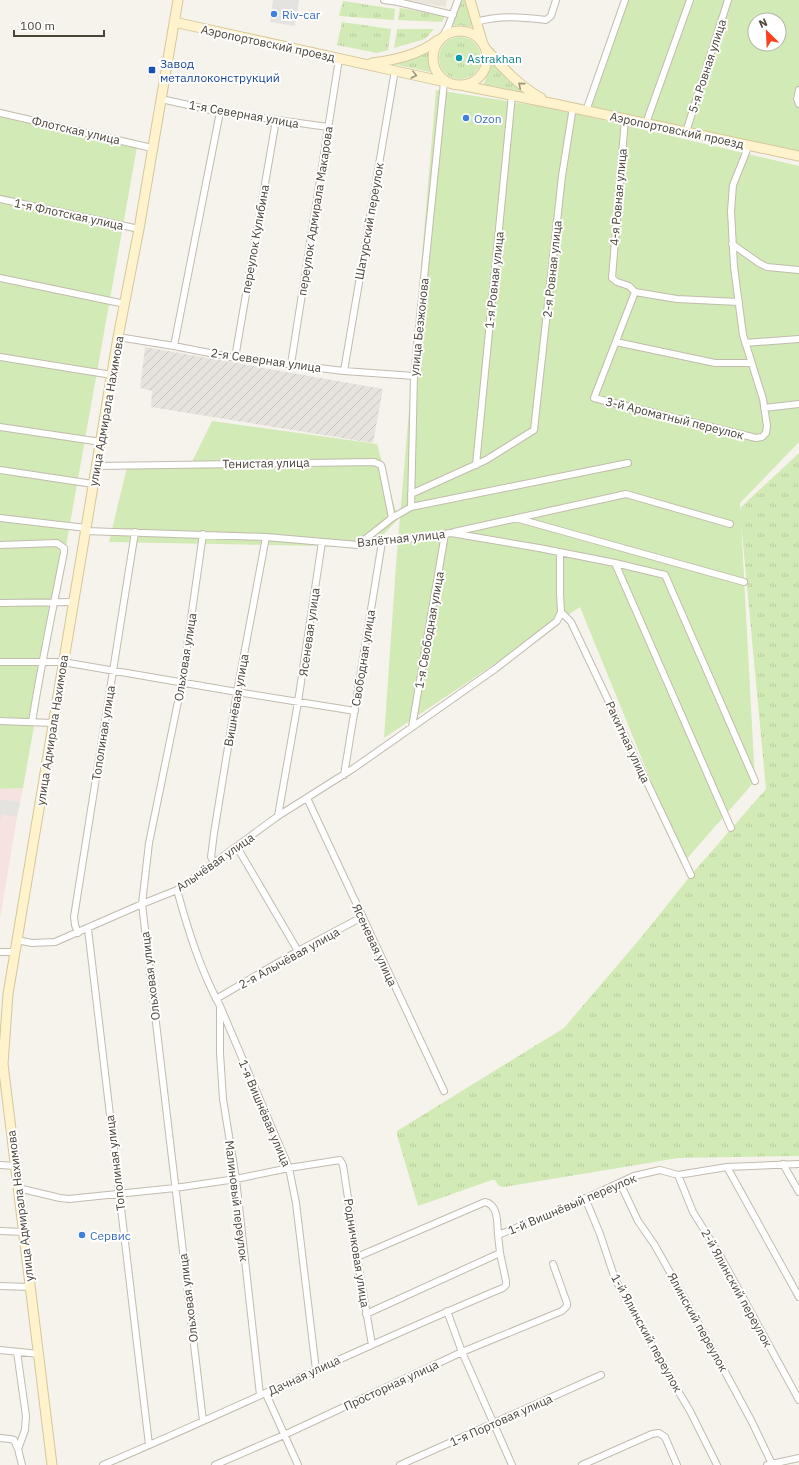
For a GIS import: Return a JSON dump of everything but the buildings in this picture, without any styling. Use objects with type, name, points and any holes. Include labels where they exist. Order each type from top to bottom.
[{"type":"main road","name":"улица Адмирала Нахимова","points":[[52,1465],[4,1064],[8,994],[85,529],[118,337],[139,229],[178,0]]},
{"type":"main road","points":[[460,85],[471,82],[479,76],[485,67],[487,57],[470,0]]},
{"type":"main road","name":"Аэропортовский проезд","points":[[174,22],[447,82]]},
{"type":"main road","points":[[362,63],[404,57],[425,49],[449,33],[459,30],[470,32],[478,38],[501,66],[520,84],[531,92],[555,104]]},
{"type":"main road","points":[[442,38],[434,48],[432,58],[435,69],[447,82],[555,104]]},
{"type":"main road","name":"Аэропортовский проезд","points":[[555,104],[799,156]]},
{"type":"street","points":[[384,0],[398,1],[453,16]]},
{"type":"street","points":[[442,38],[453,16],[458,0]]},
{"type":"street","points":[[476,22],[490,18],[509,16],[546,20],[551,16],[556,0]]},
{"type":"street","points":[[586,111],[625,0]]},
{"type":"street","points":[[646,123],[690,0]]},
{"type":"street","name":"5-я Ровная улица","points":[[686,132],[728,0]]},
{"type":"street","name":"переулок Адмирала Макарова","points":[[290,364],[339,59]]},
{"type":"street","name":"Шатурский переулок","points":[[344,371],[395,70]]},
{"type":"street","name":"улица Безжонова","points":[[411,507],[414,376],[447,82]]},
{"type":"street","points":[[798,102],[799,90]]},
{"type":"street","name":"1-я Ровная улица","points":[[476,465],[512,95]]},
{"type":"street","name":"1-я Северная улица","points":[[161,99],[220,112],[328,127]]},
{"type":"street","name":"2-я Ровная улица","points":[[476,465],[534,430],[562,176],[573,108]]},
{"type":"street","points":[[174,346],[220,112]]},
{"type":"street","name":"Флотская улица","points":[[0,113],[152,148]]},
{"type":"street","name":"4-я Ровная улица","points":[[625,119],[611,276],[615,281],[629,286],[635,292]]},
{"type":"street","name":"переулок Кулибина","points":[[235,358],[276,120]]},
{"type":"street","points":[[749,145],[733,185],[731,211],[732,244],[738,302],[745,343],[763,399],[764,408],[799,404]]},
{"type":"street","name":"1-я Флотская улица","points":[[0,199],[139,229]]},
{"type":"street","points":[[732,244],[767,267],[799,270]]},
{"type":"street","points":[[0,278],[125,304]]},
{"type":"street","points":[[738,302],[677,299],[635,292],[616,342],[715,363],[752,363]]},
{"type":"street","name":"2-я Северная улица","points":[[118,337],[235,358],[344,371],[414,376]]},
{"type":"street","points":[[745,343],[799,339]]},
{"type":"street","name":"3-й Ароматный переулок","points":[[616,342],[594,398],[756,438],[762,436],[767,430],[764,408]]},
{"type":"street","points":[[0,357],[112,375]]},
{"type":"street","points":[[0,427],[101,442]]},
{"type":"street","name":"Тенистая улица","points":[[96,466],[374,462],[381,465],[382,468],[392,518]]},
{"type":"street","points":[[358,544],[392,518],[411,507],[628,463]]},
{"type":"street","points":[[411,494],[476,465]]},
{"type":"street","points":[[0,470],[93,484]]},
{"type":"street","points":[[448,533],[626,494],[730,524]]},
{"type":"street","name":"Взлётная улица","points":[[0,518],[85,529],[266,537],[358,544],[448,533],[539,548],[615,563],[665,575],[755,781]]},
{"type":"street","points":[[517,518],[744,582]]},
{"type":"street","name":"Тополиная улица","points":[[78,933],[74,917],[134,532]]},
{"type":"street","name":"1-я Свободная улица","points":[[412,727],[448,533]]},
{"type":"street","name":"Ольховая улица","points":[[203,534],[182,682],[149,843],[142,904],[203,1421]]},
{"type":"street","name":"Вишнёвая улица","points":[[214,862],[211,857],[214,833],[237,692],[266,537]]},
{"type":"street","name":"Ясеневая улица","points":[[278,816],[298,702],[322,542]]},
{"type":"street","name":"Свободная улица","points":[[344,775],[382,542]]},
{"type":"street","points":[[0,544],[57,543],[61,546],[64,552],[41,662],[32,722]]},
{"type":"street","points":[[560,553],[561,612]]},
{"type":"street","points":[[615,563],[731,828]]},
{"type":"street","points":[[0,603],[73,602]]},
{"type":"street","name":"Алычёвая улица","points":[[17,940],[32,943],[55,942],[177,890],[278,816],[344,775],[495,669],[555,624],[561,612]]},
{"type":"street","name":"Ракитная улица","points":[[561,612],[571,622],[691,875]]},
{"type":"street","points":[[0,662],[63,662],[355,711]]},
{"type":"street","points":[[0,721],[53,723]]},
{"type":"street","name":"Ясеневая улица","points":[[306,798],[444,1091]]},
{"type":"street","points":[[237,847],[298,951]]},
{"type":"street","name":"1-я Вишнёвая улица","points":[[177,890],[190,936],[206,981],[220,1006],[289,1168],[297,1211],[316,1370]]},
{"type":"street","name":"2-я Алычёвая улица","points":[[216,999],[298,951],[362,917]]},
{"type":"street","name":"Тополиная улица","points":[[88,929],[118,1194],[149,1445]]},
{"type":"street","points":[[0,952],[15,952]]},
{"type":"street","name":"Малиновый переулок","points":[[220,1006],[220,1053],[224,1099],[236,1179],[263,1394],[298,1465]]},
{"type":"street","name":"Родничковая улица","points":[[289,1168],[338,1160],[342,1161],[372,1345]]},
{"type":"street","points":[[783,1164],[799,1192]]},
{"type":"street","name":"1-й Вишнёвый переулок","points":[[357,1257],[484,1202],[490,1204],[496,1214],[498,1235],[634,1176],[660,1170],[678,1175],[727,1167],[799,1164]]},
{"type":"street","points":[[0,1165],[16,1166]]},
{"type":"street","points":[[727,1167],[799,1296]]},
{"type":"street","points":[[18,1188],[69,1199],[175,1188],[236,1179],[289,1168]]},
{"type":"street","name":"2-й Ялинский переулок","points":[[678,1175],[693,1212],[718,1252],[799,1400]]},
{"type":"street","name":"Ялинский переулок","points":[[620,1183],[638,1221],[654,1244],[752,1422],[770,1464]]},
{"type":"street","name":"1-й Ялинский переулок","points":[[586,1198],[615,1279],[690,1411],[716,1465]]},
{"type":"street","points":[[0,1231],[24,1232]]},
{"type":"street","points":[[366,1314],[500,1253],[498,1235]]},
{"type":"street","name":"Дачная улица","points":[[103,1465],[447,1311],[503,1288],[506,1285],[500,1253]]},
{"type":"street","name":"Просторная улица","points":[[215,1465],[284,1435],[462,1352],[562,1311],[567,1306],[553,1264]]},
{"type":"street","points":[[0,1286],[30,1287]]},
{"type":"street","points":[[447,1311],[462,1352],[512,1465]]},
{"type":"street","points":[[0,1350],[39,1354]]},
{"type":"street","points":[[17,1352],[27,1424],[18,1449]]},
{"type":"street","name":"1-я Портовая улица","points":[[400,1465],[601,1375]]},
{"type":"street","points":[[582,1465],[593,1463],[652,1434],[659,1433],[664,1437],[677,1465]]},
{"type":"street","points":[[0,1438],[14,1440],[22,1465]]},
{"type":"street","points":[[770,1464],[799,1458]]},
{"type":"shaded area","points":[[273,0],[299,0],[295,26],[270,22]]},
{"type":"shaded area","points":[[402,0],[447,0],[446,7]]},
{"type":"shaded area","points":[[145,347],[383,389],[373,443],[151,407],[152,391],[140,388]]},
{"type":"shaded area","points":[[23,788],[17,817],[0,919],[0,789]]},
{"type":"shaded area","points":[[0,799],[20,802],[17,817],[2,814],[0,824]]},
{"type":"green space","points":[[460,0],[466,0],[473,27],[459,25],[452,26]]},
{"type":"green space","points":[[624,0],[799,0],[799,153],[588,108]]},
{"type":"green space","points":[[343,1],[395,9],[394,20],[339,16]]},
{"type":"green space","points":[[400,8],[445,16],[442,22],[398,20]]},
{"type":"green space","points":[[342,22],[391,29],[388,50],[377,53],[337,45]]},
{"type":"green space","points":[[397,29],[434,29],[425,39],[394,48]]},
{"type":"green space","points":[[456,37],[464,37],[475,43],[481,54],[481,62],[475,73],[464,79],[456,79],[445,73],[439,62],[439,54],[445,43]]},
{"type":"green space","points":[[428,52],[430,72],[389,63]]},
{"type":"green space","points":[[492,62],[525,91],[524,93],[484,84]]},
{"type":"green space","points":[[436,90],[552,108],[799,166],[799,442],[740,503],[755,781],[684,862],[580,607],[384,738],[396,565]]},
{"type":"green space","points":[[0,115],[137,147],[23,788],[0,789]]},
{"type":"green space","points":[[212,421],[377,444],[398,519],[372,547],[109,542],[127,467],[189,468]]},
{"type":"green space","points":[[799,453],[799,1156],[678,1158],[504,1187],[499,1186],[495,1180],[492,1180],[418,1206],[397,1131],[564,1028],[644,934],[691,875],[766,789],[740,512],[741,507]]},
{"type":"place","name":"Riv-car","points":[[274,14]]},
{"type":"place","name":"Astrakhan","points":[[459,58]]},
{"type":"place","name":"Завод металлоконструкций","points":[[152,70]]},
{"type":"place","name":"Ozon","points":[[466,118]]},
{"type":"place","name":"Сервис","points":[[82,1235]]}]
